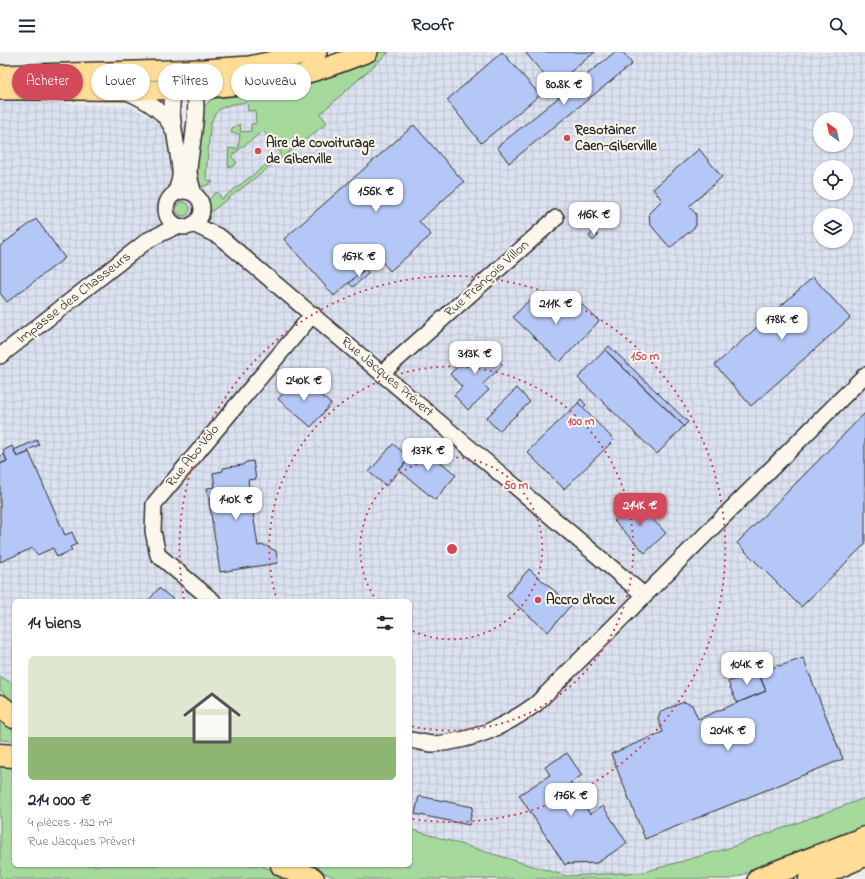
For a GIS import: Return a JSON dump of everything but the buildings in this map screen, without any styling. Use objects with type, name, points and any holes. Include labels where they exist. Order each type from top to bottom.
[{"type":"highway","points":[[0,706],[12,715]]},
{"type":"highway","points":[[0,755],[12,756]]},
{"type":"highway","points":[[759,879],[865,838]]},
{"type":"highway","points":[[810,879],[865,855]]},
{"type":"highway","points":[[286,867],[313,879]]},
{"type":"highway","points":[[849,879],[865,872]]},
{"type":"main road","points":[[223,68],[249,66],[317,52]]},
{"type":"main road","points":[[223,81],[268,82],[297,76],[334,65],[368,52]]},
{"type":"main road","points":[[0,75],[158,80]]},
{"type":"main road","points":[[0,90],[91,90]]},
{"type":"street","points":[[142,100],[160,111],[170,122],[176,137]]},
{"type":"street","points":[[175,100],[172,112],[181,174],[176,193],[167,202],[166,213],[172,223],[177,226],[188,227],[200,216],[202,210]]},
{"type":"street","name":"Rue Jacques Prévert","points":[[191,100],[196,109],[189,172],[194,194],[198,198],[202,210],[220,237]]},
{"type":"street","points":[[176,193],[188,192],[194,194]]},
{"type":"street","name":"Impasse des Chasseurs","points":[[148,240],[166,213]]},
{"type":"street","name":"Rue François Villon","points":[[382,373],[556,218]]},
{"type":"street","name":"Rue Jacques Prévert","points":[[193,224],[220,237],[313,314],[644,596]]},
{"type":"street","name":"Impasse des Chasseurs","points":[[0,356],[148,240],[177,226]]},
{"type":"street","name":"Rue Abo Volo","points":[[212,599],[158,555],[153,532],[154,504],[313,314]]},
{"type":"street","points":[[412,740],[433,744],[479,736],[512,721],[536,704],[865,375]]},
{"type":"shaded area","points":[[390,52],[865,52],[865,798],[729,848],[644,872],[566,876],[412,830],[412,599],[12,599],[12,684],[0,676],[0,101],[133,107],[153,119],[165,130],[202,119],[207,107],[236,100],[311,100],[311,82],[337,76]]},
{"type":"green space","points":[[380,52],[389,52],[320,114],[327,123],[208,214],[207,204],[214,194],[217,192],[222,199],[281,153],[263,131],[231,156],[237,163],[232,167],[228,166],[229,148],[238,149],[240,134],[231,133],[232,128],[240,124],[241,132],[251,131],[251,124],[256,123],[255,110],[248,111],[247,102],[223,107],[215,114],[210,127],[206,179],[213,182],[199,187],[194,181],[202,108],[211,100],[223,100],[223,93],[231,91],[231,100],[311,100],[311,77],[331,73]]},
{"type":"green space","points":[[183,202],[188,204],[190,209],[188,214],[183,216],[178,214],[176,209],[178,204]]},
{"type":"green space","points":[[0,676],[12,684],[12,700],[0,690]]},
{"type":"green space","points":[[0,712],[12,722],[12,741],[0,740]]},
{"type":"green space","points":[[0,761],[12,764],[12,867],[265,867],[295,879],[0,879]]},
{"type":"green space","points":[[865,798],[865,828],[731,879],[338,879],[311,867],[412,867],[412,830],[566,876],[644,872],[729,848]]},
{"type":"place","name":"Resotainer Caen-Giberville","points":[[567,138]]},
{"type":"place","name":"Aire de covoiturage de Giberville","points":[[258,151]]},
{"type":"place","name":"Accro d'rock","points":[[538,600]]}]
